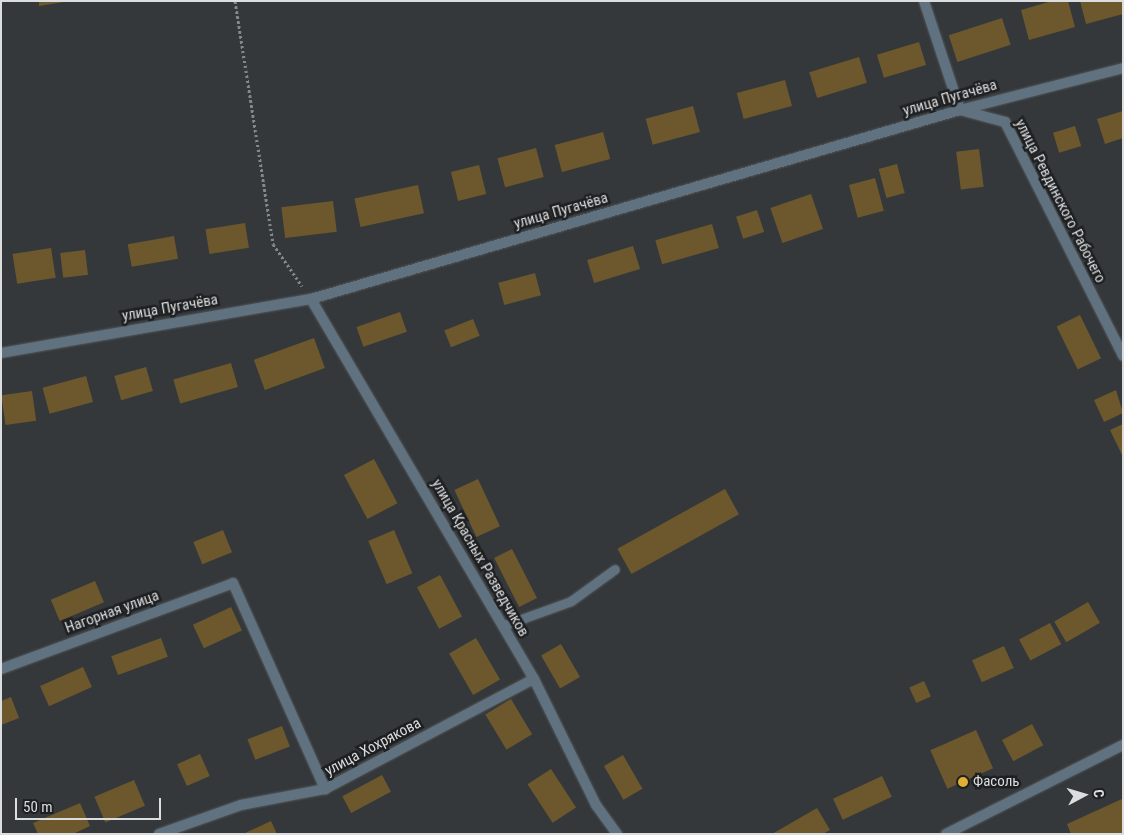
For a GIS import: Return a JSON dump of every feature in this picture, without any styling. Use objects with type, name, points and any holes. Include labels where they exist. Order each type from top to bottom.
[{"type":"street","points":[[924,1],[960,110]]},
{"type":"street","name":"улица Пугачёва","points":[[1,352],[311,299],[960,110],[1123,68]]},
{"type":"street","name":"улица Ревдинского Рабочего","points":[[960,110],[1005,122],[1123,356]]},
{"type":"street","name":"улица Красных Разведчиков","points":[[311,299],[534,679],[596,805],[617,834]]},
{"type":"street","name":"Нагорная улица","points":[[1,669],[232,583],[325,789]]},
{"type":"street","name":"улица Хохрякова","points":[[159,834],[241,805],[325,789],[534,679]]},
{"type":"street","points":[[946,834],[1123,745]]},
{"type":"lane","points":[[502,626],[571,601],[615,569]]},
{"type":"path","points":[[235,1],[273,244],[311,299]]},
{"type":"building","points":[[39,1],[64,1],[64,2],[39,6]]},
{"type":"building","points":[[1052,1],[1068,1],[1075,27],[1029,40],[1021,10]]},
{"type":"building","points":[[1080,1],[1123,1],[1123,14],[1086,24]]},
{"type":"building","points":[[1002,18],[1011,45],[957,62],[949,35]]},
{"type":"building","points":[[919,42],[926,65],[884,78],[877,55]]},
{"type":"building","points":[[859,57],[867,83],[817,98],[809,72]]},
{"type":"building","points":[[785,80],[792,106],[744,119],[737,93]]},
{"type":"building","points":[[693,106],[700,132],[653,145],[646,119]]},
{"type":"building","points":[[1123,111],[1123,138],[1105,144],[1097,119]]},
{"type":"building","points":[[1075,126],[1081,146],[1059,153],[1053,133]]},
{"type":"building","points":[[603,132],[610,159],[562,172],[555,145]]},
{"type":"building","points":[[536,148],[544,177],[505,187],[497,158]]},
{"type":"building","points":[[979,149],[984,187],[961,190],[956,152]]},
{"type":"building","points":[[897,164],[905,193],[886,198],[879,169]]},
{"type":"building","points":[[479,165],[486,194],[458,201],[451,172]]},
{"type":"building","points":[[875,178],[884,211],[858,218],[849,185]]},
{"type":"building","points":[[418,185],[424,213],[360,227],[354,199]]},
{"type":"building","points":[[811,194],[823,229],[782,243],[770,208]]},
{"type":"building","points":[[333,201],[337,232],[285,238],[281,207]]},
{"type":"building","points":[[757,210],[764,232],[743,239],[736,217]]},
{"type":"building","points":[[245,223],[249,248],[209,254],[205,229]]},
{"type":"building","points":[[712,224],[719,248],[662,264],[655,240]]},
{"type":"building","points":[[174,236],[178,259],[132,267],[128,244]]},
{"type":"building","points":[[633,246],[640,269],[594,283],[587,260]]},
{"type":"building","points":[[51,248],[56,278],[17,284],[12,254]]},
{"type":"building","points":[[85,250],[88,275],[63,278],[60,253]]},
{"type":"building","points":[[535,273],[541,295],[504,305],[498,283]]},
{"type":"building","points":[[400,312],[407,332],[363,347],[357,327]]},
{"type":"building","points":[[1080,315],[1101,358],[1078,370],[1057,326]]},
{"type":"building","points":[[473,319],[480,336],[451,347],[444,331]]},
{"type":"building","points":[[314,338],[325,368],[265,390],[254,360]]},
{"type":"building","points":[[231,363],[238,387],[180,404],[173,380]]},
{"type":"building","points":[[146,367],[153,391],[121,400],[114,376]]},
{"type":"building","points":[[86,376],[93,402],[50,414],[43,388]]},
{"type":"building","points":[[1116,390],[1123,413],[1104,422],[1094,400]]},
{"type":"building","points":[[32,391],[36,421],[5,425],[1,395]]},
{"type":"building","points":[[1123,424],[1123,457],[1110,430]]},
{"type":"building","points":[[374,459],[397,503],[367,519],[344,475]]},
{"type":"building","points":[[478,479],[500,526],[476,537],[454,490]]},
{"type":"building","points":[[725,489],[739,514],[631,574],[617,549]]},
{"type":"building","points":[[223,530],[232,552],[202,564],[193,542]]},
{"type":"building","points":[[394,530],[412,573],[387,584],[368,541]]},
{"type":"building","points":[[512,549],[537,598],[519,607],[494,558]]},
{"type":"building","points":[[440,575],[462,616],[439,629],[417,587]]},
{"type":"building","points":[[95,581],[104,602],[60,621],[51,600]]},
{"type":"building","points":[[1088,602],[1100,623],[1066,642],[1054,622]]},
{"type":"building","points":[[231,607],[242,631],[204,648],[193,625]]},
{"type":"building","points":[[1050,623],[1061,644],[1030,661],[1019,639]]},
{"type":"building","points":[[161,638],[168,657],[118,675],[111,656]]},
{"type":"building","points":[[476,638],[500,680],[473,695],[449,654]]},
{"type":"building","points":[[561,644],[580,677],[560,688],[541,656]]},
{"type":"building","points":[[1004,646],[1014,668],[982,682],[972,660]]},
{"type":"building","points":[[83,667],[92,687],[49,706],[40,686]]},
{"type":"building","points":[[924,681],[931,697],[916,703],[909,688]]},
{"type":"building","points":[[11,697],[19,718],[1,725],[1,701]]},
{"type":"building","points":[[511,699],[532,734],[506,750],[485,714]]},
{"type":"building","points":[[1032,724],[1043,745],[1013,761],[1002,740]]},
{"type":"building","points":[[282,726],[290,747],[255,760],[247,739]]},
{"type":"building","points":[[976,730],[993,768],[947,789],[930,750]]},
{"type":"building","points":[[200,754],[210,776],[187,786],[177,764]]},
{"type":"building","points":[[623,755],[642,789],[623,800],[604,766]]},
{"type":"building","points":[[551,769],[576,808],[553,823],[528,784]]},
{"type":"building","points":[[382,775],[391,792],[351,813],[342,796]]},
{"type":"building","points":[[882,776],[892,797],[843,820],[833,799]]},
{"type":"building","points":[[134,780],[145,806],[105,823],[94,797]]},
{"type":"building","points":[[1122,799],[1123,834],[1071,834],[1067,824]]},
{"type":"building","points":[[80,803],[90,826],[73,834],[38,834],[33,823]]},
{"type":"building","points":[[817,808],[830,830],[823,834],[772,834]]},
{"type":"building","points":[[271,821],[277,834],[243,834]]},
{"type":"place","name":"Фасоль","points":[[963,782]]}]
